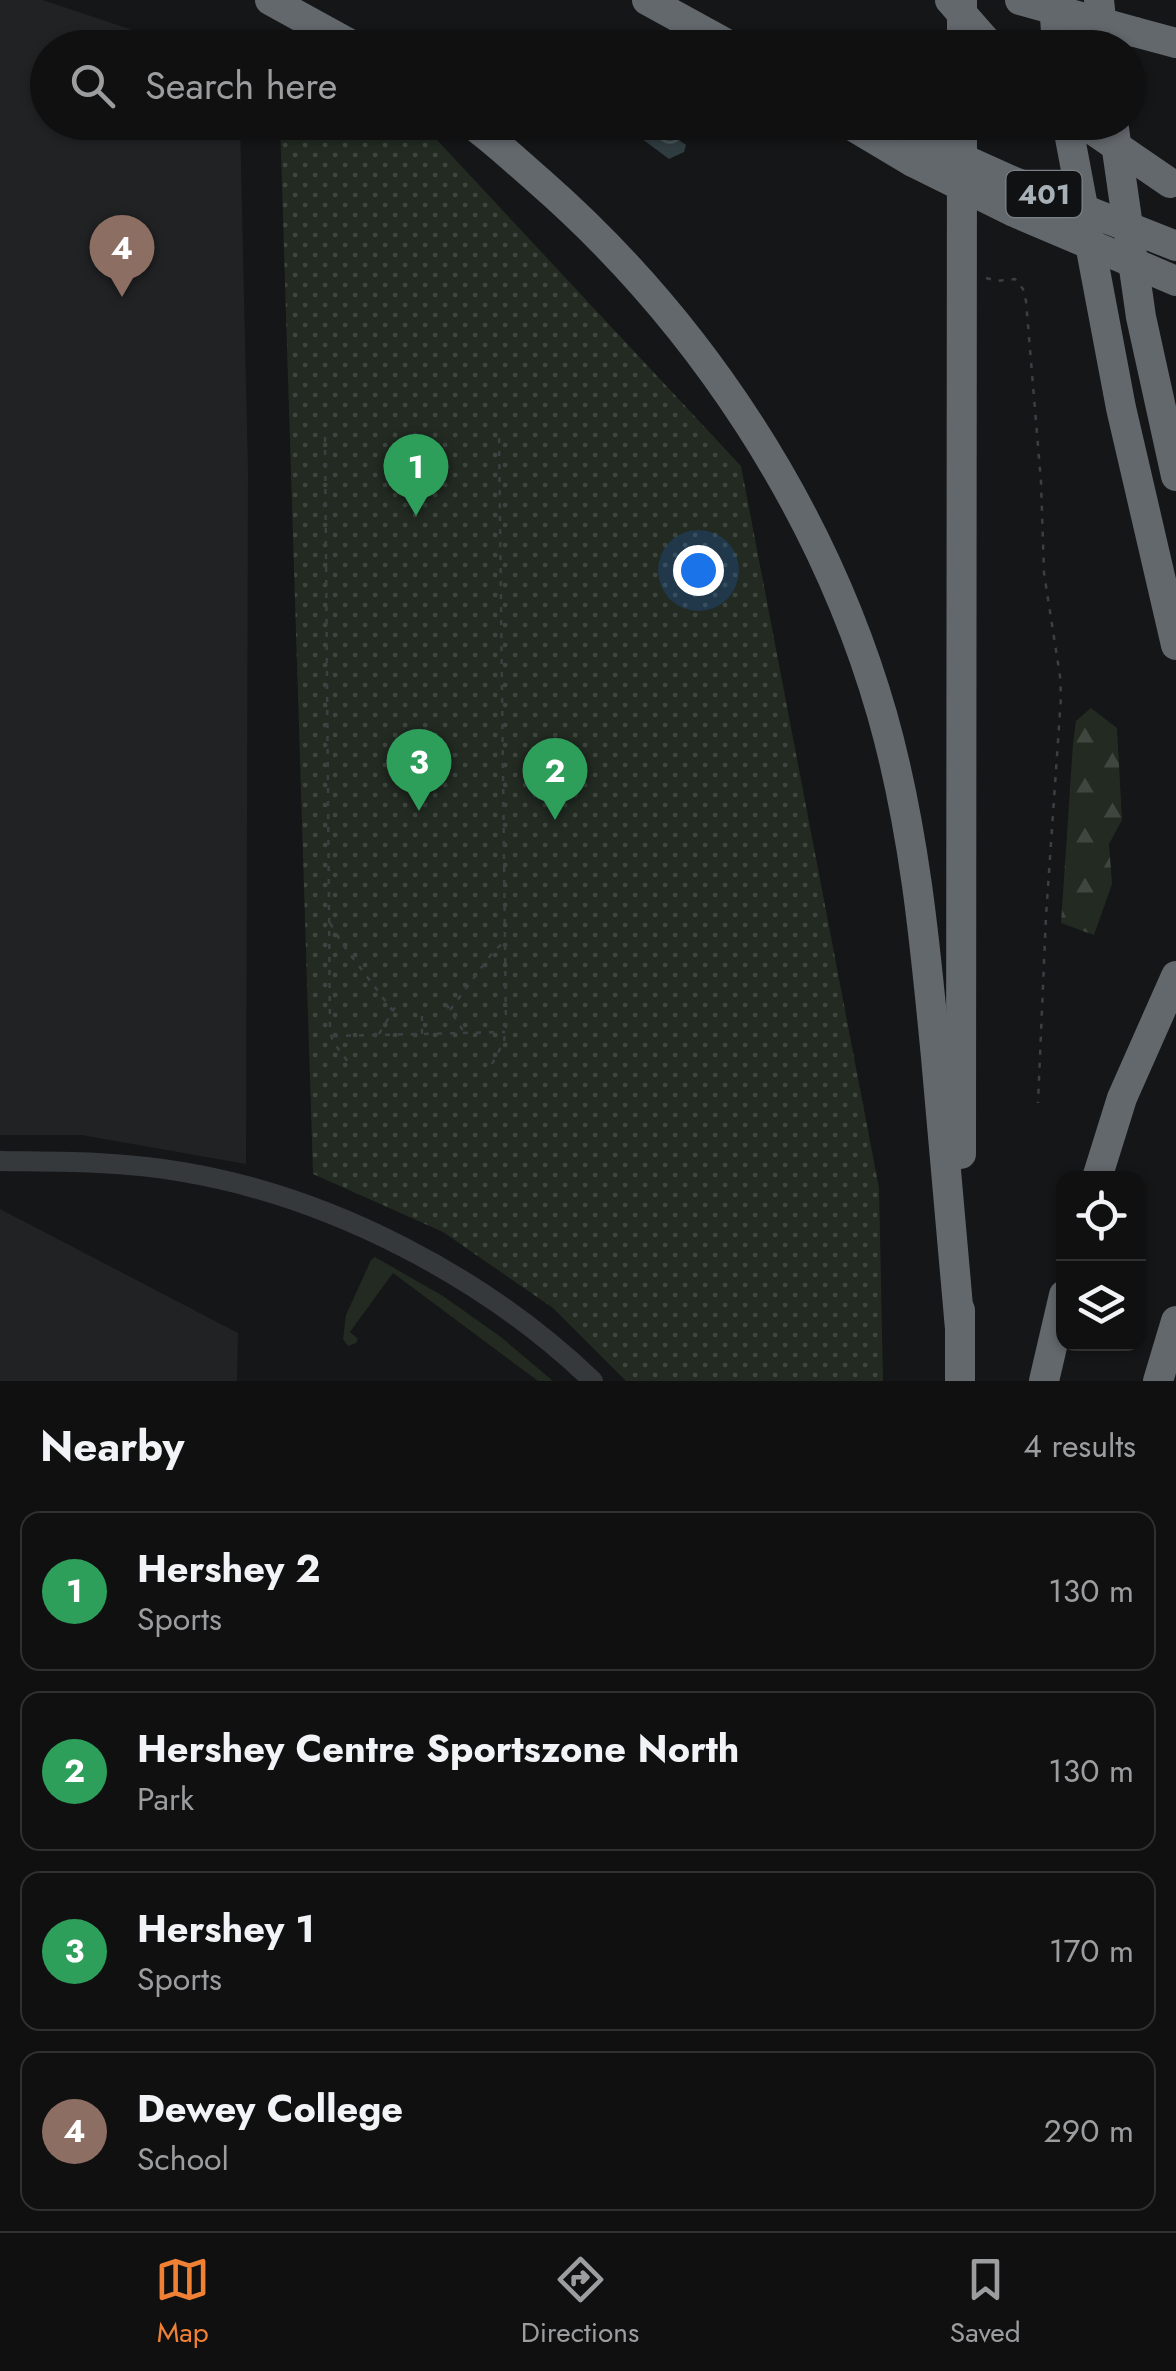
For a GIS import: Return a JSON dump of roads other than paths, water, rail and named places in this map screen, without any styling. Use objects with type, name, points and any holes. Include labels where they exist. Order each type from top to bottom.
[{"type":"highway","points":[[270,0],[324,30]]},
{"type":"highway","points":[[647,0],[701,30]]},
{"type":"highway","points":[[950,0],[976,30]]},
{"type":"highway","points":[[962,0],[962,30]]},
{"type":"highway","points":[[1020,0],[1128,30]]},
{"type":"highway","points":[[1054,0],[1056,30]]},
{"type":"highway","points":[[1098,0],[1102,30]]},
{"type":"highway","points":[[1146,35],[1176,43]]},
{"type":"highway","points":[[493,140],[616,254],[714,373],[796,504],[859,642],[883,716],[924,932],[960,1329]]},
{"type":"highway","points":[[889,140],[913,150],[1014,212],[1176,281]]},
{"type":"highway","name":"401","points":[[902,140],[913,150],[1012,181],[1176,246]]},
{"type":"highway","points":[[960,1381],[962,140]]},
{"type":"highway","points":[[1070,140],[1121,408],[1176,645]]},
{"type":"highway","points":[[1107,140],[1173,185]]},
{"type":"highway","points":[[1116,140],[1141,317],[1176,476]]},
{"type":"highway","points":[[1098,1171],[1122,1098],[1176,976]]},
{"type":"highway","points":[[1158,1381],[1176,1321]]},
{"type":"highway","points":[[1044,1381],[1056,1330]]},
{"type":"street","points":[[0,1161],[82,1162],[184,1172],[246,1186],[320,1210],[415,1254],[475,1288],[514,1315],[592,1381]]},
{"type":"water","points":[[644,140],[679,140],[686,145],[684,152],[669,159]]},
{"type":"place","name":"Dewey College","points":[[122,297]]},
{"type":"place","name":"Hershey 2","points":[[416,516]]},
{"type":"place","name":"Hershey 1","points":[[419,811]]},
{"type":"place","name":"Hershey Centre Sportszone North","points":[[555,820]]}]
